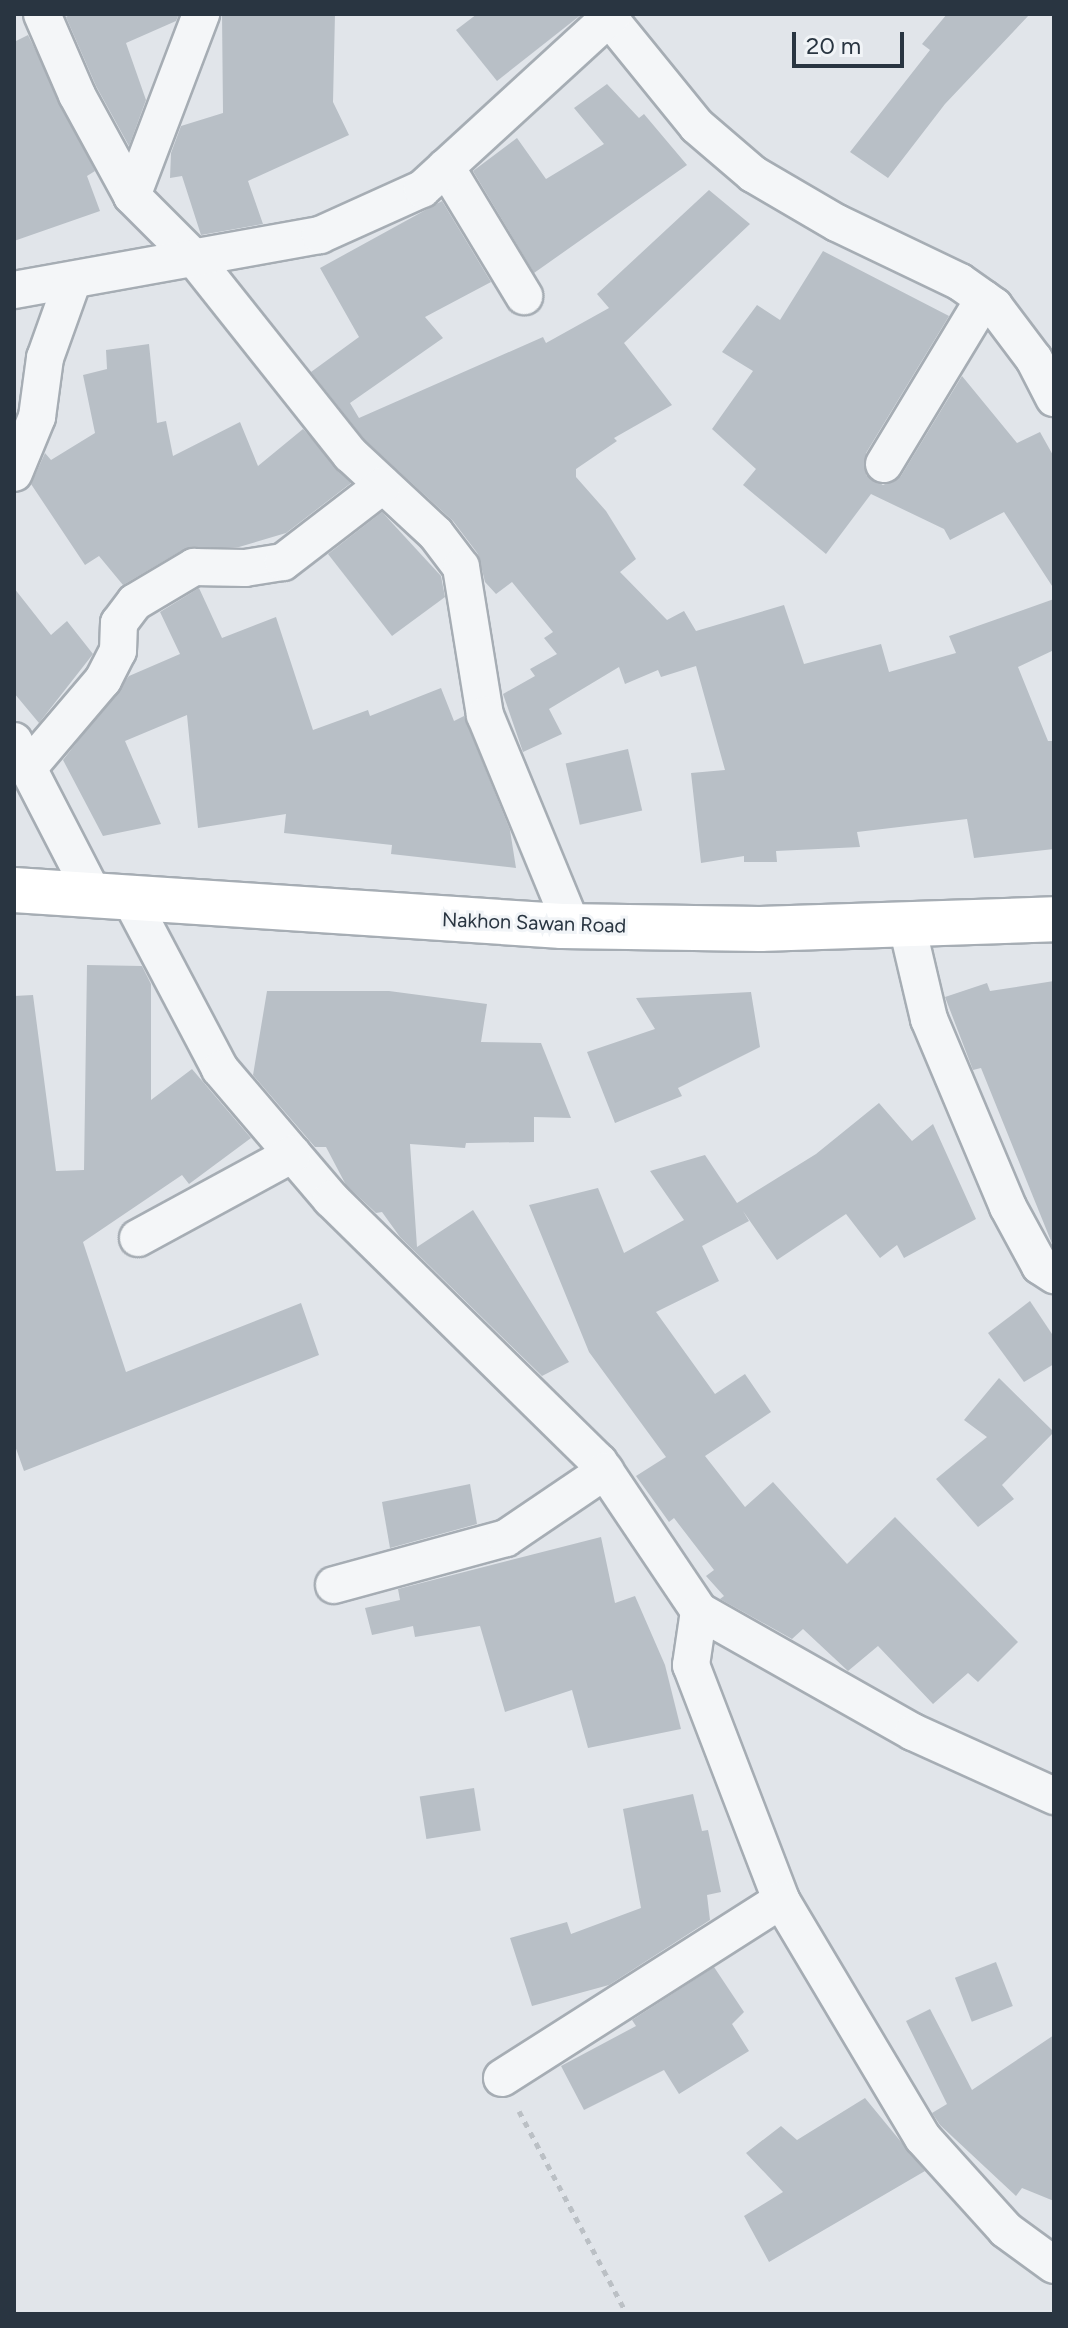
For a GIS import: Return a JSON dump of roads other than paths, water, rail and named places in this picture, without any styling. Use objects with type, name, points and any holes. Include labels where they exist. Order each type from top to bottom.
[{"type":"main road","name":"Nakhon Sawan Road","points":[[14,890],[572,926],[907,926],[1054,919]]},
{"type":"street","points":[[42,14],[77,95],[132,196],[194,258],[350,454],[436,534],[461,567],[485,715],[572,926]]},
{"type":"street","points":[[132,196],[201,14]]},
{"type":"street","points":[[14,290],[320,235],[422,189],[609,15],[697,126],[753,174],[984,299],[1034,359],[1054,398]]},
{"type":"street","points":[[446,167],[524,296]]},
{"type":"street","points":[[14,473],[37,417],[45,358],[73,280]]},
{"type":"street","points":[[884,464],[984,299]]},
{"type":"street","points":[[383,485],[283,562],[245,568],[194,567],[135,602],[119,623],[118,651],[103,680],[21,754],[220,1069],[331,1199],[605,1471],[699,1611],[913,1732],[1054,1796]]},
{"type":"street","points":[[907,926],[929,1019],[1008,1207],[1040,1266],[1054,1275]]},
{"type":"street","points":[[138,1238],[293,1154]]},
{"type":"street","points":[[334,1585],[506,1538],[605,1471]]},
{"type":"street","points":[[699,1611],[691,1665],[781,1900],[923,2138],[1006,2230],[1054,2265]]},
{"type":"street","points":[[502,2078],[781,1900]]}]
